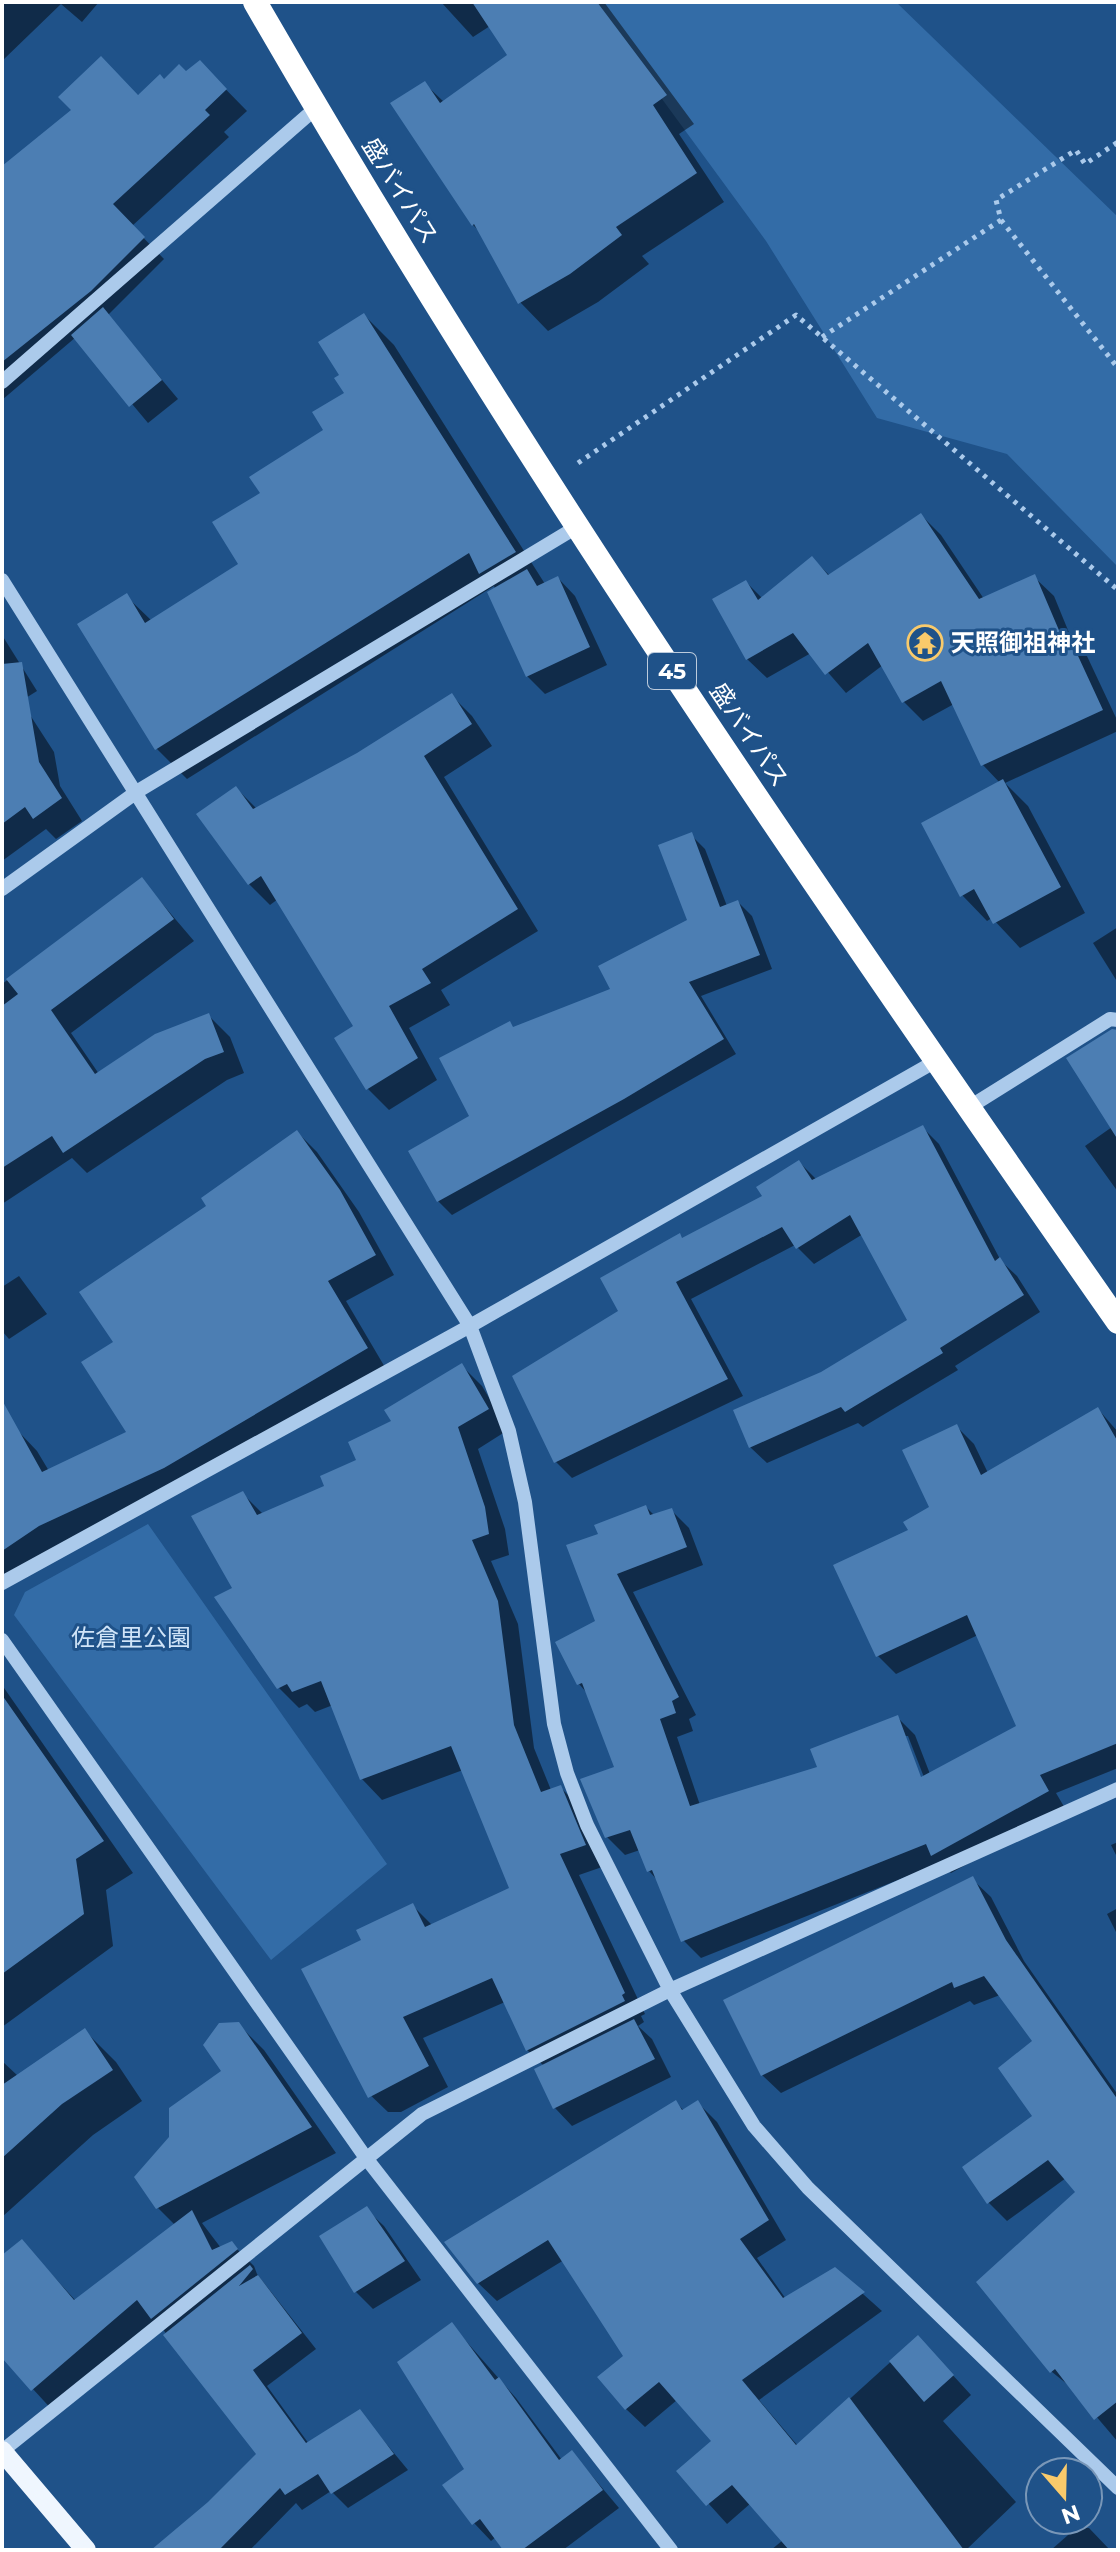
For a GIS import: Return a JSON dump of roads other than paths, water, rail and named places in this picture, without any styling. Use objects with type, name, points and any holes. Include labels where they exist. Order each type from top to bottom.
[{"type":"highway","name":"盛バイパス","points":[[255,2],[316,108],[575,528],[968,1108],[1118,1322]]},
{"type":"main road","points":[[2,2451],[86,2550]]},
{"type":"street","points":[[2,382],[316,108]]},
{"type":"street","points":[[2,889],[138,791],[575,528]]},
{"type":"street","points":[[2,580],[138,791],[470,1326],[509,1431],[525,1502],[554,1724],[567,1773],[587,1825],[670,1990],[754,2126],[808,2188],[1108,2474],[1118,2488]]},
{"type":"street","points":[[968,1108],[1110,1019],[1118,1020]]},
{"type":"street","points":[[2,1583],[470,1326],[936,1061]]},
{"type":"street","points":[[2,1640],[366,2158],[671,2550]]},
{"type":"street","points":[[2,2451],[422,2114],[670,1990],[1118,1789]]},
{"type":"place","name":"天照御祖神社","points":[[925,643]]},
{"type":"park label","name":"佐倉里公園","points":[[131,1638]]}]
